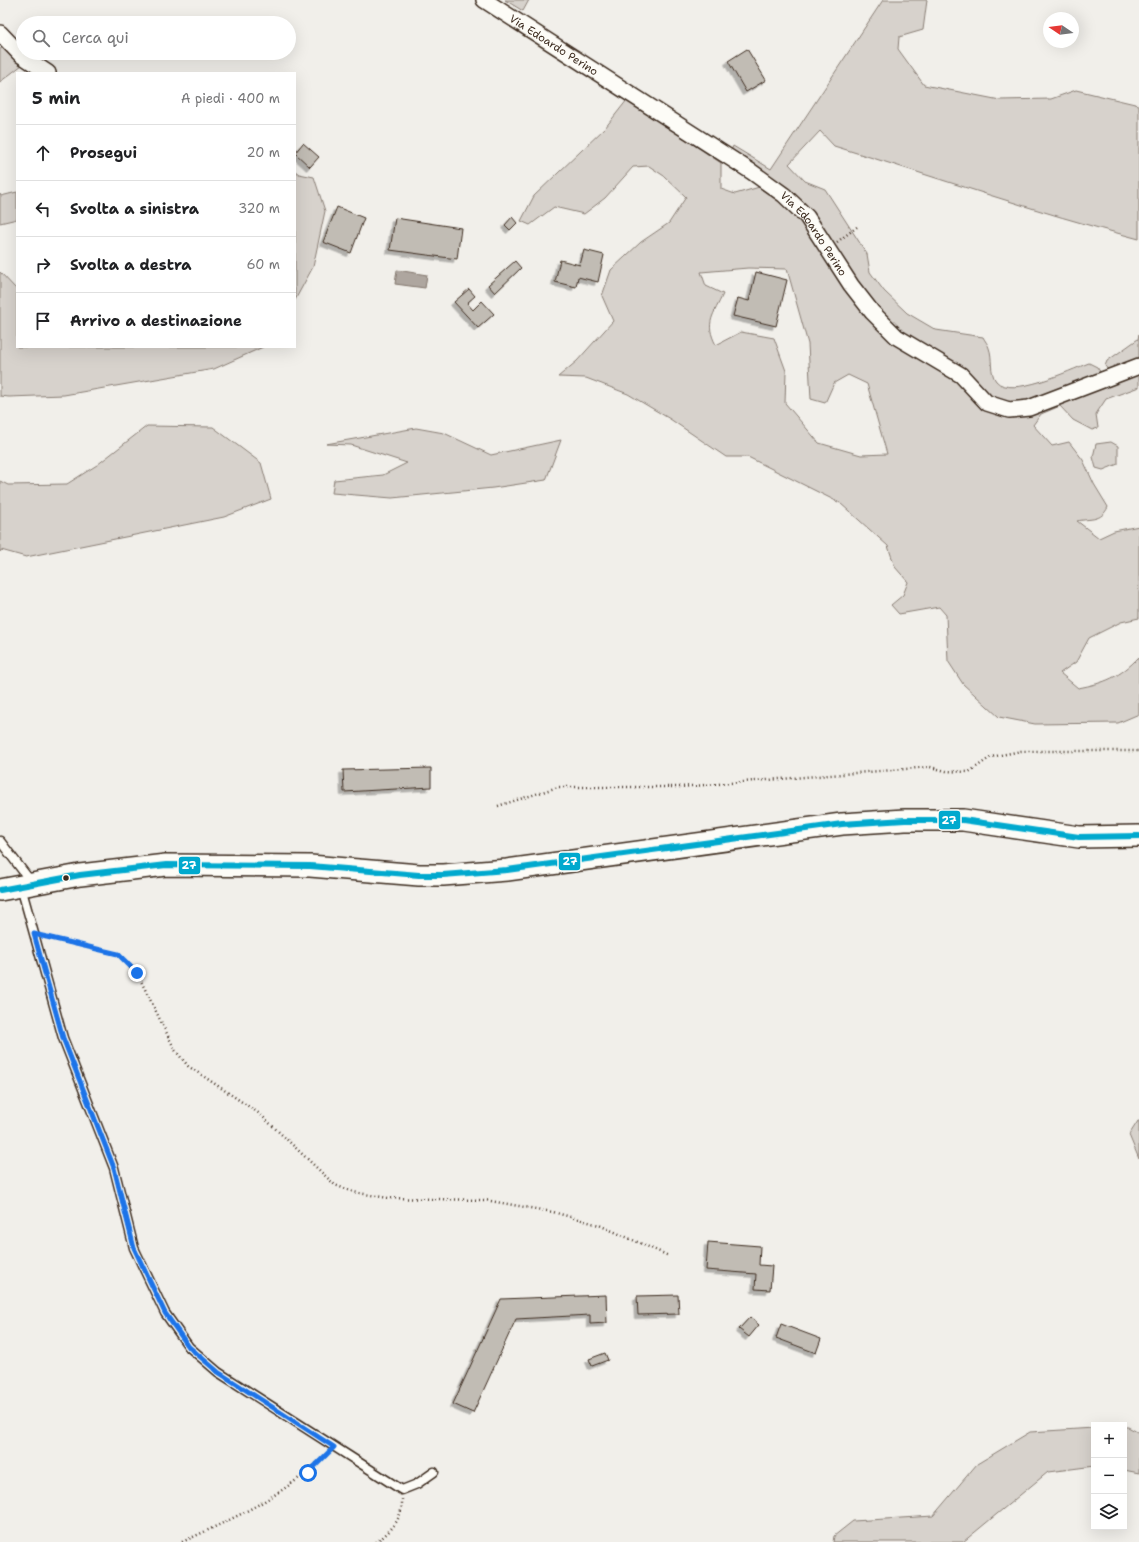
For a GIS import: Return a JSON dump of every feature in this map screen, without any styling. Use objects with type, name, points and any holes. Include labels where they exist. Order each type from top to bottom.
[{"type":"street","name":"Via Edoardo Perino","points":[[484,0],[784,194],[807,217],[855,291],[872,312],[896,337],[961,375],[982,399],[999,408],[1014,411],[1029,408],[1139,366]]},
{"type":"street","points":[[0,33],[16,50]]},
{"type":"street","points":[[28,60],[46,72]]},
{"type":"street","points":[[0,890],[80,875],[166,865],[310,866],[419,875],[507,870],[842,824],[905,820],[963,820],[1079,837],[1139,836]]},
{"type":"lane","points":[[0,841],[27,885],[34,934],[63,1038],[114,1168],[134,1248],[165,1313],[189,1347],[218,1372],[402,1490],[417,1484],[434,1472]]},
{"type":"path","points":[[826,246],[841,240],[857,228]]},
{"type":"path","points":[[498,806],[558,788],[680,787],[930,767],[946,771],[968,772],[991,757],[1021,751],[1139,751]]},
{"type":"path","points":[[34,934],[118,954],[137,973],[175,1050],[188,1066],[260,1114],[335,1185],[353,1192],[388,1198],[485,1200],[553,1212],[599,1225],[669,1256]]},
{"type":"path","points":[[182,1542],[244,1514],[308,1473],[334,1447]]},
{"type":"path","points":[[376,1542],[388,1534],[403,1511],[402,1490]]},
{"type":"shaded area","points":[[505,0],[529,0],[523,11]]},
{"type":"shaded area","points":[[883,0],[927,0],[923,30],[899,37],[898,49],[924,85],[1000,100],[1051,99],[1076,90],[1139,105],[1139,239],[1024,206],[834,146],[820,131],[789,164],[805,181],[825,189],[867,254],[870,272],[884,291],[907,313],[936,330],[983,337],[988,345],[996,381],[1004,386],[1014,387],[1027,385],[1055,377],[1089,363],[1097,367],[1103,376],[1032,403],[1002,406],[909,339],[888,321],[844,263],[730,153],[733,146],[771,169]]},
{"type":"shaded area","points":[[2,48],[22,65],[0,82],[0,49]]},
{"type":"shaded area","points":[[627,100],[721,163],[721,189],[735,194],[763,186],[798,218],[852,294],[999,414],[1139,370],[1139,387],[1106,399],[1096,414],[1098,428],[1092,430],[1073,420],[1060,406],[1041,414],[1033,425],[1052,446],[1069,442],[1083,460],[1094,484],[1108,507],[1099,517],[1077,521],[1099,538],[1114,531],[1139,526],[1139,618],[1121,622],[1089,638],[1076,662],[1060,673],[1078,688],[1096,684],[1112,678],[1125,670],[1139,657],[1139,714],[1118,723],[1035,724],[999,717],[963,684],[948,661],[946,615],[939,607],[899,614],[891,605],[903,595],[908,582],[895,567],[888,546],[840,503],[748,457],[726,457],[670,419],[628,394],[586,378],[558,377],[577,361],[613,321],[602,296],[611,270],[641,242],[669,223],[686,197],[664,176],[649,166],[633,167],[605,198],[584,214],[554,207],[530,225],[521,221],[534,196],[605,128]],"holes":[[[748,268],[787,269],[808,344],[811,399],[825,403],[834,383],[848,375],[867,384],[887,454],[861,455],[819,443],[785,403],[786,371],[774,338],[741,332],[716,345],[712,337],[711,324],[714,313],[723,294],[706,286],[701,272]]]},
{"type":"shaded area","points":[[296,172],[299,174],[314,177],[325,211],[313,267],[296,298]]},
{"type":"shaded area","points":[[16,192],[16,219],[0,223],[0,194],[1,196]]},
{"type":"shaded area","points":[[397,270],[427,275],[425,288],[395,284]]},
{"type":"shaded area","points":[[0,272],[16,289],[16,348],[261,348],[214,369],[64,395],[0,396]]},
{"type":"shaded area","points":[[1139,334],[1139,361],[1110,372],[1105,366],[1107,361],[1138,339]]},
{"type":"shaded area","points":[[147,426],[213,427],[261,463],[271,499],[224,517],[26,557],[1,550],[0,552],[0,481],[8,485],[67,484],[97,465]]},
{"type":"shaded area","points":[[416,428],[444,433],[491,455],[561,440],[546,480],[493,488],[392,498],[332,493],[334,480],[383,475],[407,463],[351,445],[326,444]]},
{"type":"shaded area","points":[[1111,442],[1118,446],[1118,464],[1103,470],[1096,468],[1093,457],[1096,444]]},
{"type":"shaded area","points":[[1139,1121],[1139,1159],[1129,1135]]},
{"type":"shaded area","points":[[1127,1427],[1139,1433],[1139,1473],[1127,1471]]},
{"type":"shaded area","points":[[1091,1428],[1091,1466],[1048,1472],[963,1542],[833,1542],[834,1536],[853,1521],[933,1516],[977,1464],[1030,1432]]},
{"type":"building","points":[[747,49],[766,80],[746,92],[728,61]]},
{"type":"building","points":[[303,143],[319,157],[310,167],[296,154]]},
{"type":"building","points":[[337,207],[364,218],[351,253],[323,242]]},
{"type":"building","points":[[512,217],[517,223],[510,230],[505,225]]},
{"type":"building","points":[[395,218],[461,228],[457,259],[390,250]]},
{"type":"building","points":[[584,250],[604,255],[598,282],[578,277],[576,287],[555,282],[560,260],[580,265]]},
{"type":"building","points":[[515,261],[521,268],[495,293],[488,285]]},
{"type":"building","points":[[756,272],[787,280],[776,326],[733,316],[738,298],[749,301]]},
{"type":"building","points":[[469,289],[475,296],[467,303],[473,310],[482,301],[494,314],[478,328],[454,302]]},
{"type":"building","points":[[431,768],[431,787],[344,792],[343,770]]},
{"type":"building","points":[[708,1242],[760,1246],[759,1265],[772,1266],[770,1290],[755,1289],[756,1274],[706,1270]]},
{"type":"building","points":[[606,1295],[607,1323],[590,1324],[590,1315],[516,1319],[473,1413],[453,1404],[501,1299]]},
{"type":"building","points":[[678,1295],[679,1314],[638,1315],[637,1296]]},
{"type":"building","points":[[750,1317],[759,1325],[749,1337],[739,1329]]},
{"type":"building","points":[[781,1324],[821,1339],[816,1353],[776,1338]]},
{"type":"building","points":[[605,1353],[608,1360],[592,1366],[589,1359]]},
{"type":"transit line","name":"27","points":[[0,890],[80,875],[166,865],[310,866],[419,875],[443,875],[507,870],[842,824],[905,820],[963,820],[1079,837],[1139,836]]},
{"type":"route","points":[[137,973],[118,954],[34,934],[63,1038],[114,1168],[134,1248],[165,1313],[189,1347],[218,1372],[334,1447],[308,1473]]}]
